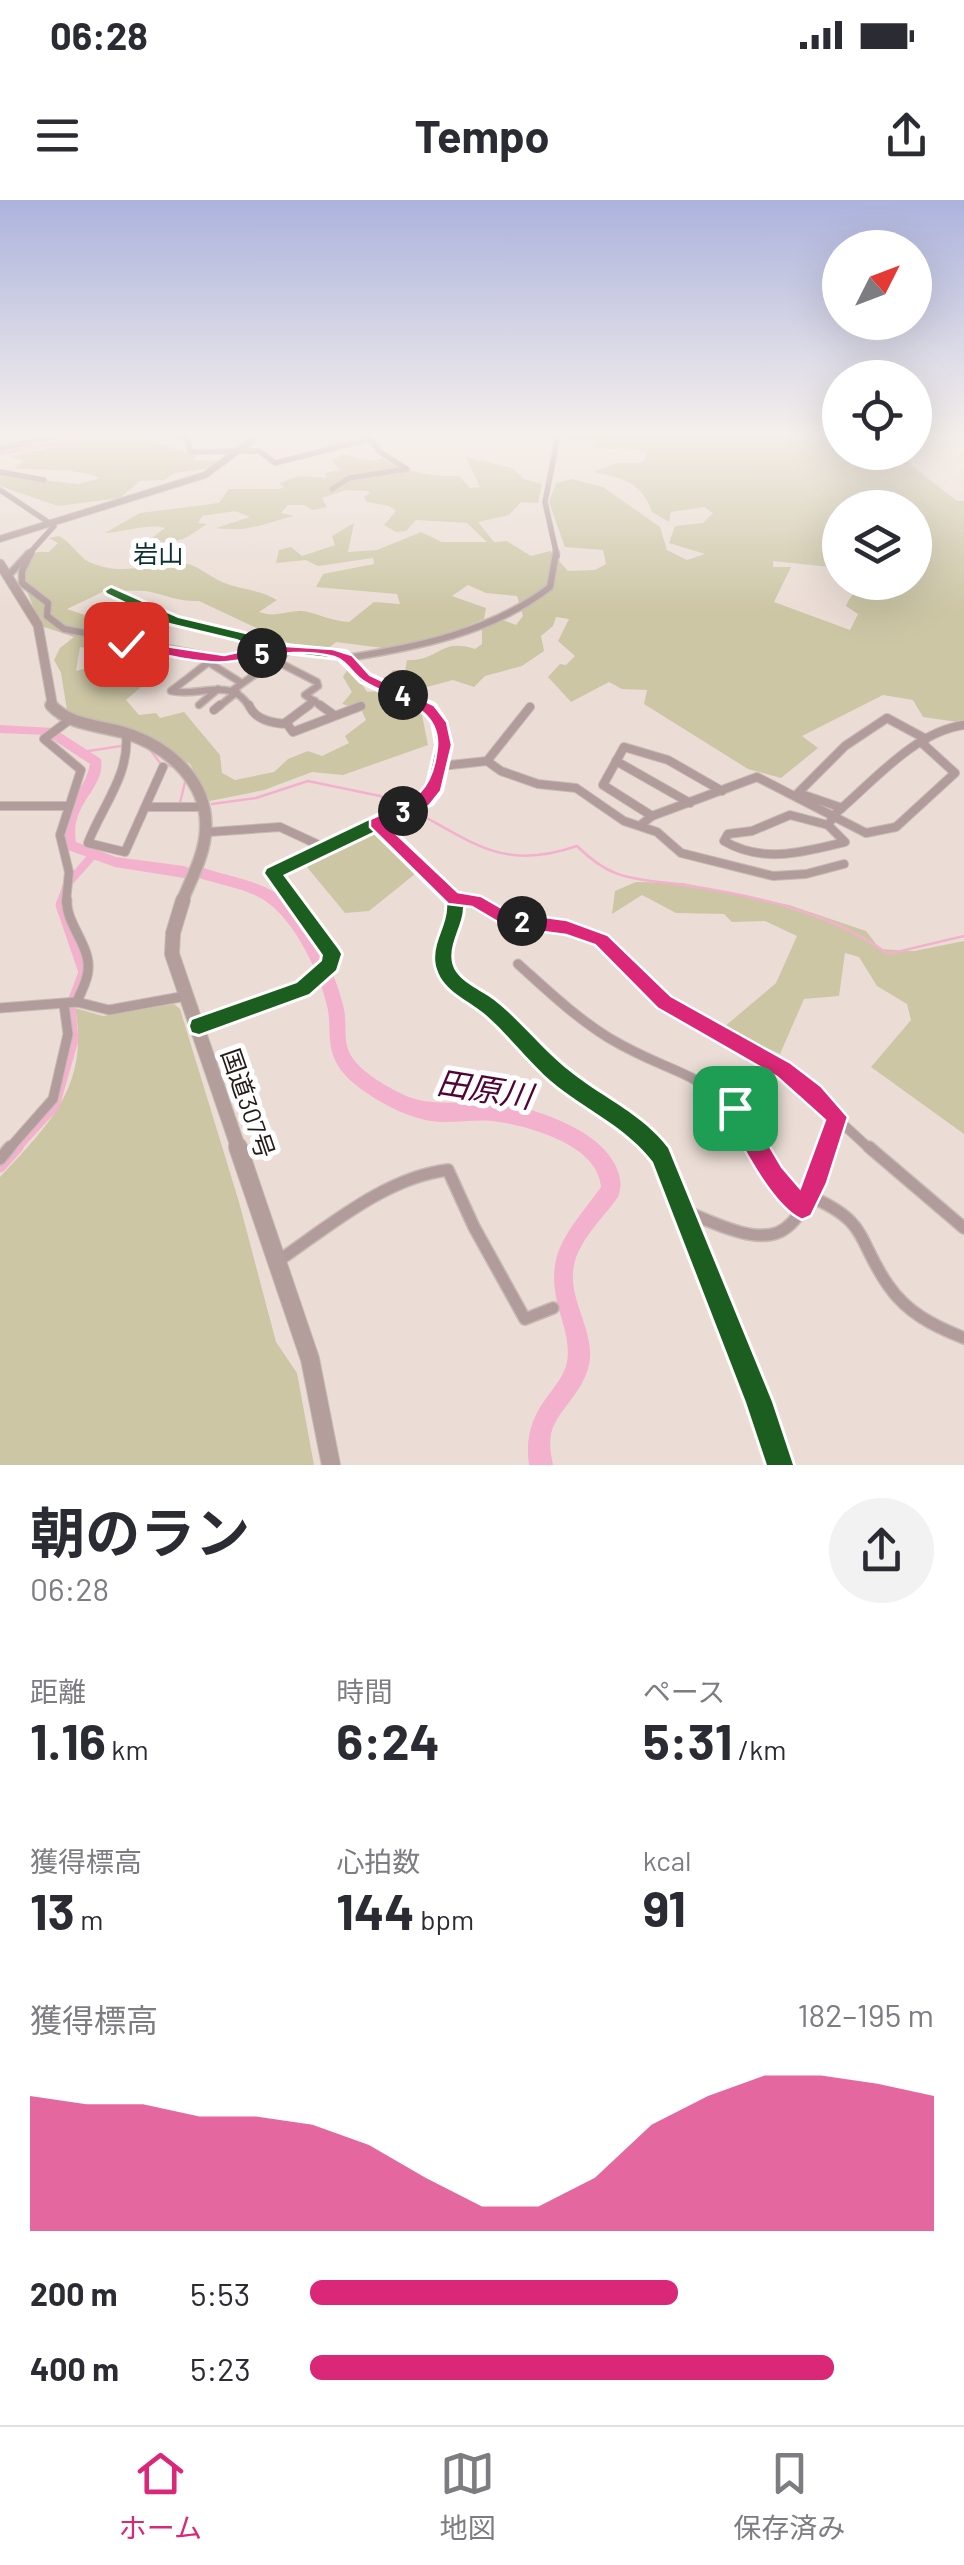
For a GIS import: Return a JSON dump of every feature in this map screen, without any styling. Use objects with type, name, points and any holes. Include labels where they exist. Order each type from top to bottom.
[{"type":"highway","points":[[0,564],[38,626],[51,706],[64,725]]},
{"type":"highway","name":"国道307号","points":[[64,725],[148,741],[192,774],[205,807],[209,832],[173,929],[172,954],[310,1359],[331,1465]]},
{"type":"main road","points":[[0,539],[144,494]]},
{"type":"street","points":[[6,494],[52,524],[22,571],[22,584],[44,598],[52,623],[126,644],[211,660],[271,649]]},
{"type":"street","points":[[110,591],[174,622],[241,636],[271,649],[329,652],[347,658],[416,647],[527,606],[550,586],[558,560],[547,494]]},
{"type":"street","points":[[8,576],[32,552]]},
{"type":"street","points":[[214,710],[240,682],[288,651]]},
{"type":"street","points":[[198,1026],[302,989],[330,966],[332,954],[272,875],[276,869],[426,799],[434,791],[444,745],[436,716],[429,708],[365,678],[347,658]]},
{"type":"street","points":[[211,660],[240,682]]},
{"type":"street","points":[[211,660],[171,691],[186,696],[235,691],[249,701],[252,712],[270,723],[285,723],[315,701]]},
{"type":"street","points":[[276,661],[319,684],[305,694],[334,715]]},
{"type":"street","points":[[200,704],[218,690]]},
{"type":"street","points":[[285,723],[293,732],[361,706]]},
{"type":"street","points":[[486,761],[530,707]]},
{"type":"street","points":[[888,718],[924,741],[955,773],[896,826],[866,833],[839,811],[798,793],[845,746],[888,718]]},
{"type":"street","points":[[64,725],[44,739],[82,770],[60,835],[69,872],[66,908],[78,931],[88,969],[77,1002]]},
{"type":"street","points":[[828,825],[839,811],[924,741],[948,725],[964,725]]},
{"type":"street","points":[[128,740],[121,773],[88,843],[125,852],[164,767]]},
{"type":"street","points":[[652,816],[603,785],[624,747],[668,760],[723,792]]},
{"type":"street","points":[[441,766],[486,761],[501,772],[538,784],[576,788],[624,820],[642,824],[681,853],[730,862],[773,876],[844,864]]},
{"type":"street","points":[[616,761],[690,803]]},
{"type":"street","points":[[642,824],[652,816],[757,778],[788,796],[839,811]]},
{"type":"street","points":[[0,806],[67,806]]},
{"type":"street","points":[[146,807],[205,807]]},
{"type":"street","points":[[790,815],[828,825],[845,842],[789,855],[770,855],[724,841],[728,834],[752,831],[790,815]]},
{"type":"street","points":[[376,823],[454,899],[457,912],[443,949],[449,976],[488,1006],[563,1078],[639,1127],[662,1154],[760,1402],[780,1465]]},
{"type":"street","points":[[209,832],[280,826],[322,846]]},
{"type":"street","points":[[454,899],[475,900],[506,919],[567,927],[602,940],[664,1002],[784,1070],[900,1176],[964,1228]]},
{"type":"street","points":[[518,964],[609,1037],[713,1088],[735,1108],[774,1175],[806,1202],[842,1207],[857,1221],[900,1301],[925,1322],[964,1338]]},
{"type":"street","points":[[0,1008],[77,1002],[108,1010],[186,996]]},
{"type":"street","points":[[0,1159],[52,1098],[68,1034],[64,1005]]},
{"type":"street","points":[[683,1210],[734,1231],[772,1237],[785,1230],[806,1202],[837,1117]]},
{"type":"street","points":[[278,1261],[375,1198],[435,1169],[448,1170],[474,1228],[525,1319],[553,1308]]},
{"type":"shaded area","points":[[23,494],[125,494],[120,498],[58,506]]},
{"type":"shaded area","points":[[225,494],[334,494],[322,498],[327,507],[313,510],[304,505],[288,505],[281,513],[294,516],[247,528],[216,528],[250,517],[235,511],[202,516],[198,523],[207,524],[174,542],[152,538],[165,528],[159,527],[105,533],[140,513],[219,503]]},
{"type":"shaded area","points":[[368,494],[540,494],[538,503],[521,502],[509,515],[478,522],[494,542],[507,541],[531,556],[550,551],[568,571],[595,570],[606,564],[603,550],[565,547],[549,502],[552,494],[613,494],[660,527],[667,550],[687,560],[705,554],[669,543],[675,526],[703,523],[713,513],[704,507],[671,512],[669,522],[652,512],[643,494],[822,494],[822,566],[773,561],[773,567],[791,567],[774,602],[850,630],[858,614],[846,606],[849,600],[932,600],[932,494],[948,494],[964,501],[964,723],[923,717],[913,700],[883,695],[802,736],[818,748],[781,778],[748,769],[644,704],[647,690],[622,689],[609,682],[571,702],[548,677],[575,656],[558,641],[569,619],[556,617],[553,626],[541,636],[544,651],[522,666],[485,676],[474,687],[453,680],[408,692],[382,682],[393,670],[405,671],[407,660],[427,657],[447,647],[475,649],[482,644],[482,627],[503,620],[516,625],[523,616],[517,596],[486,593],[468,585],[452,596],[486,608],[484,619],[446,635],[383,648],[336,642],[330,647],[295,646],[199,601],[146,591],[111,588],[67,609],[100,620],[92,630],[116,643],[105,651],[80,647],[76,671],[97,665],[104,674],[122,669],[141,687],[126,700],[139,715],[156,713],[160,718],[184,712],[220,755],[222,773],[235,780],[274,772],[288,759],[308,751],[322,756],[349,743],[345,736],[366,720],[361,709],[342,704],[352,692],[343,677],[347,670],[354,672],[367,692],[379,691],[422,715],[428,745],[343,775],[312,772],[264,790],[210,801],[190,764],[134,731],[75,718],[67,710],[61,673],[54,660],[60,648],[74,637],[41,626],[19,572],[37,552],[49,552],[58,543],[49,538],[59,536],[89,562],[100,566],[133,568],[181,563],[277,600],[259,612],[302,611],[349,622],[374,602],[400,604],[397,594],[316,587],[323,574],[374,564],[373,558],[318,566],[306,560],[276,563],[279,550],[291,547],[302,556],[335,545],[332,536],[354,523],[348,552],[377,550],[421,532],[442,542],[487,542],[467,523],[416,520],[406,531],[396,532],[384,525],[396,511],[367,502],[364,497]]},
{"type":"shaded area","points":[[377,830],[420,870],[369,911],[345,913],[302,861]]},
{"type":"shaded area","points":[[636,882],[683,883],[789,905],[866,931],[880,949],[914,951],[964,941],[964,1134],[871,1067],[911,1020],[907,1004],[877,986],[859,957],[845,953],[839,996],[804,999],[780,1054],[723,1028],[776,983],[797,936],[765,921],[732,922],[724,914],[676,913],[642,895],[612,914],[615,891]]},
{"type":"shaded area","points":[[174,1004],[180,1009],[239,1202],[276,1342],[297,1373],[314,1465],[0,1465],[0,1177],[49,1121],[71,1082],[78,1036],[75,1008],[103,1016]]},
{"type":"waterway","name":"田原川","points":[[0,729],[49,731],[97,762],[96,771],[69,819],[70,845],[115,862],[184,872]]},
{"type":"waterway","points":[[82,752],[121,746]]},
{"type":"waterway","points":[[151,751],[161,764],[175,767]]},
{"type":"waterway","points":[[212,804],[256,798],[308,781],[380,796],[404,806]]},
{"type":"waterway","points":[[180,803],[185,782]]},
{"type":"waterway","points":[[414,811],[474,843],[510,855],[552,853],[577,846],[603,867],[626,877],[737,894],[817,916],[888,954],[964,936]]},
{"type":"waterway","points":[[71,880],[93,855]]},
{"type":"waterway","name":"田原川","points":[[204,874],[262,892],[291,917],[312,949],[334,999],[340,1052],[367,1082],[417,1109],[440,1113],[494,1112],[549,1126],[587,1146],[610,1174],[611,1190],[576,1238],[563,1269],[579,1356],[571,1381],[539,1434],[541,1465]]},
{"type":"waterway","points":[[61,902],[66,887]]},
{"type":"waterway","points":[[62,900],[60,905],[83,972],[73,999]]},
{"type":"waterway","points":[[15,1150],[55,1106],[74,1040],[71,1010]]},
{"type":"waterway","points":[[0,1167],[18,1147]]},
{"type":"cycle path","points":[[111,591],[174,621],[241,636],[264,647],[342,655],[365,678],[429,708],[439,722],[444,745],[434,791],[427,799],[273,873],[332,954],[330,965],[303,989],[199,1026]]},
{"type":"cycle path","points":[[376,823],[454,899],[455,915],[443,956],[451,978],[498,1015],[565,1080],[641,1132],[661,1155],[780,1465]]},
{"type":"district","name":"岩山","points":[[158,553]]},
{"type":"route","points":[[126,644],[224,659],[271,649],[333,653],[347,658],[365,678],[429,708],[440,722],[444,745],[434,791],[423,802],[376,823],[454,899],[475,900],[498,917],[567,927],[602,940],[664,1002],[784,1070],[813,1093],[837,1117],[816,1183],[802,1208],[774,1175],[735,1108]]}]
